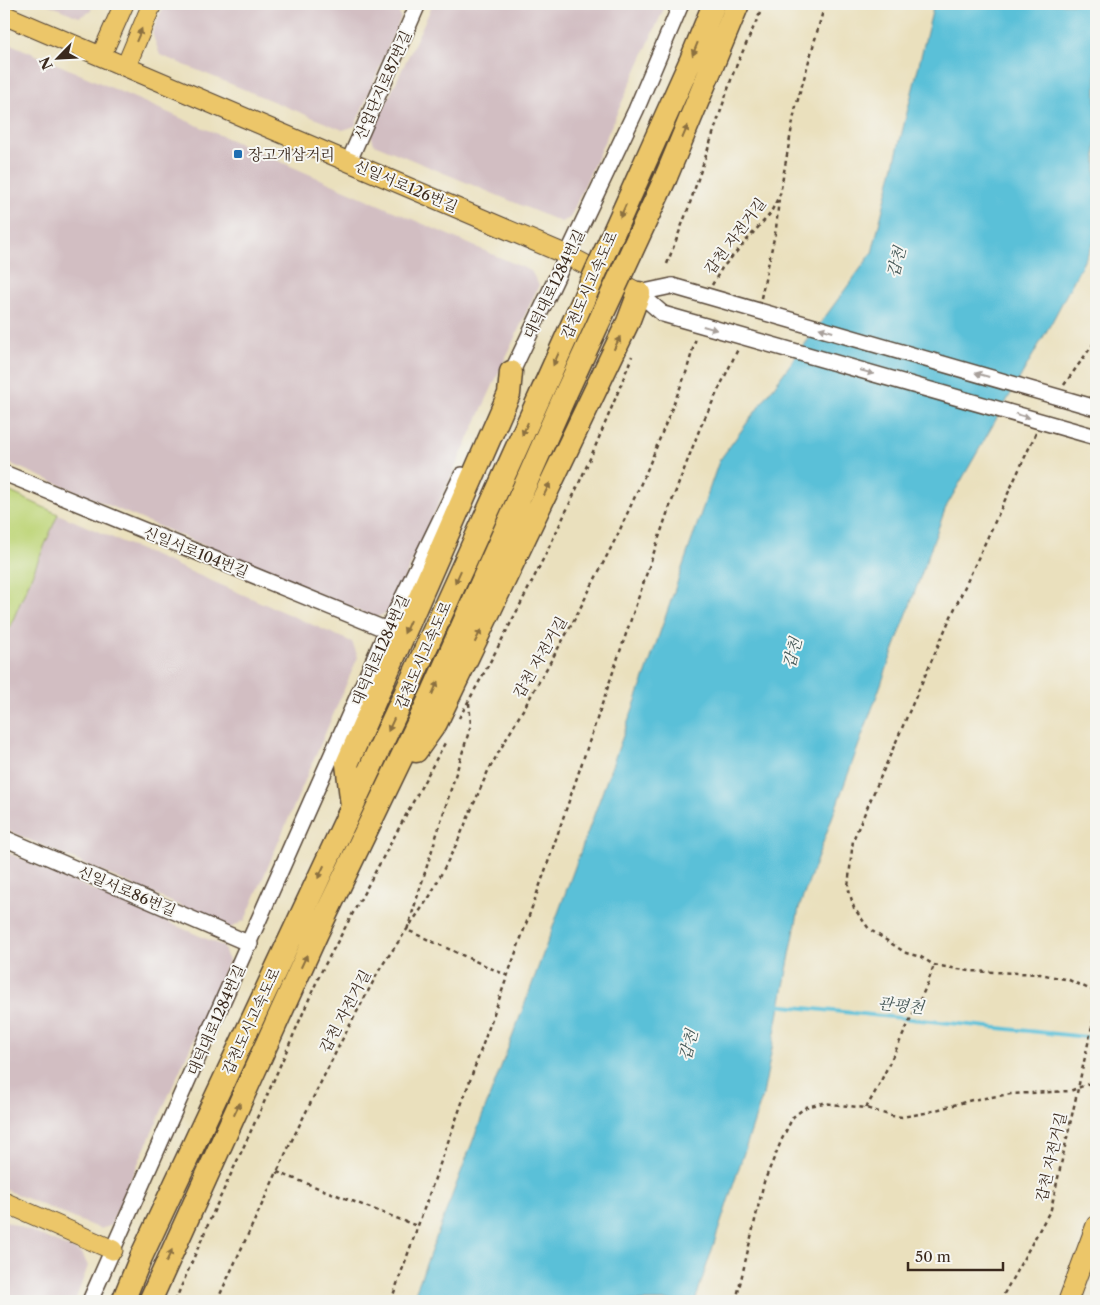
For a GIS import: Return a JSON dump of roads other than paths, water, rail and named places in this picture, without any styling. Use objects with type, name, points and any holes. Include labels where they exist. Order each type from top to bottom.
[{"type":"highway","name":"갑천도시고속도로","points":[[122,1301],[412,679],[691,60],[714,4]]},
{"type":"highway","name":"갑천도시고속도로","points":[[150,1301],[317,933],[433,692],[566,392],[666,177],[738,4]]},
{"type":"highway","points":[[382,798],[436,722],[639,293]]},
{"type":"highway","points":[[352,806],[347,764],[509,394],[511,372]]},
{"type":"main road","points":[[102,56],[124,4]]},
{"type":"main road","points":[[126,66],[152,4]]},
{"type":"main road","name":"신일서로126번길","points":[[4,15],[567,255],[639,293]]},
{"type":"main road","points":[[4,1202],[113,1250]]},
{"type":"main road","points":[[1068,1301],[1096,1225]]},
{"type":"street","name":"대덕대로1284번길","points":[[90,1301],[388,630],[636,110],[681,4]]},
{"type":"street","name":"산업단지로87번길","points":[[349,161],[413,5]]},
{"type":"street","points":[[639,293],[672,286],[1096,408]]},
{"type":"street","points":[[639,293],[663,314],[1096,437]]},
{"type":"street","name":"신일서로104번길","points":[[4,473],[388,630]]},
{"type":"street","name":"신일서로86번길","points":[[4,838],[250,944]]},
{"type":"water","name":"갑천","points":[[934,4],[1096,4],[1096,238],[1053,320],[946,507],[799,908],[763,1095],[695,1301],[412,1301],[524,1006],[646,673],[719,461],[872,253]]},
{"type":"waterway","name":"관평천","points":[[775,1005],[1096,1038]]},
{"type":"place","name":"장고개삼거리","points":[[238,154]]}]
